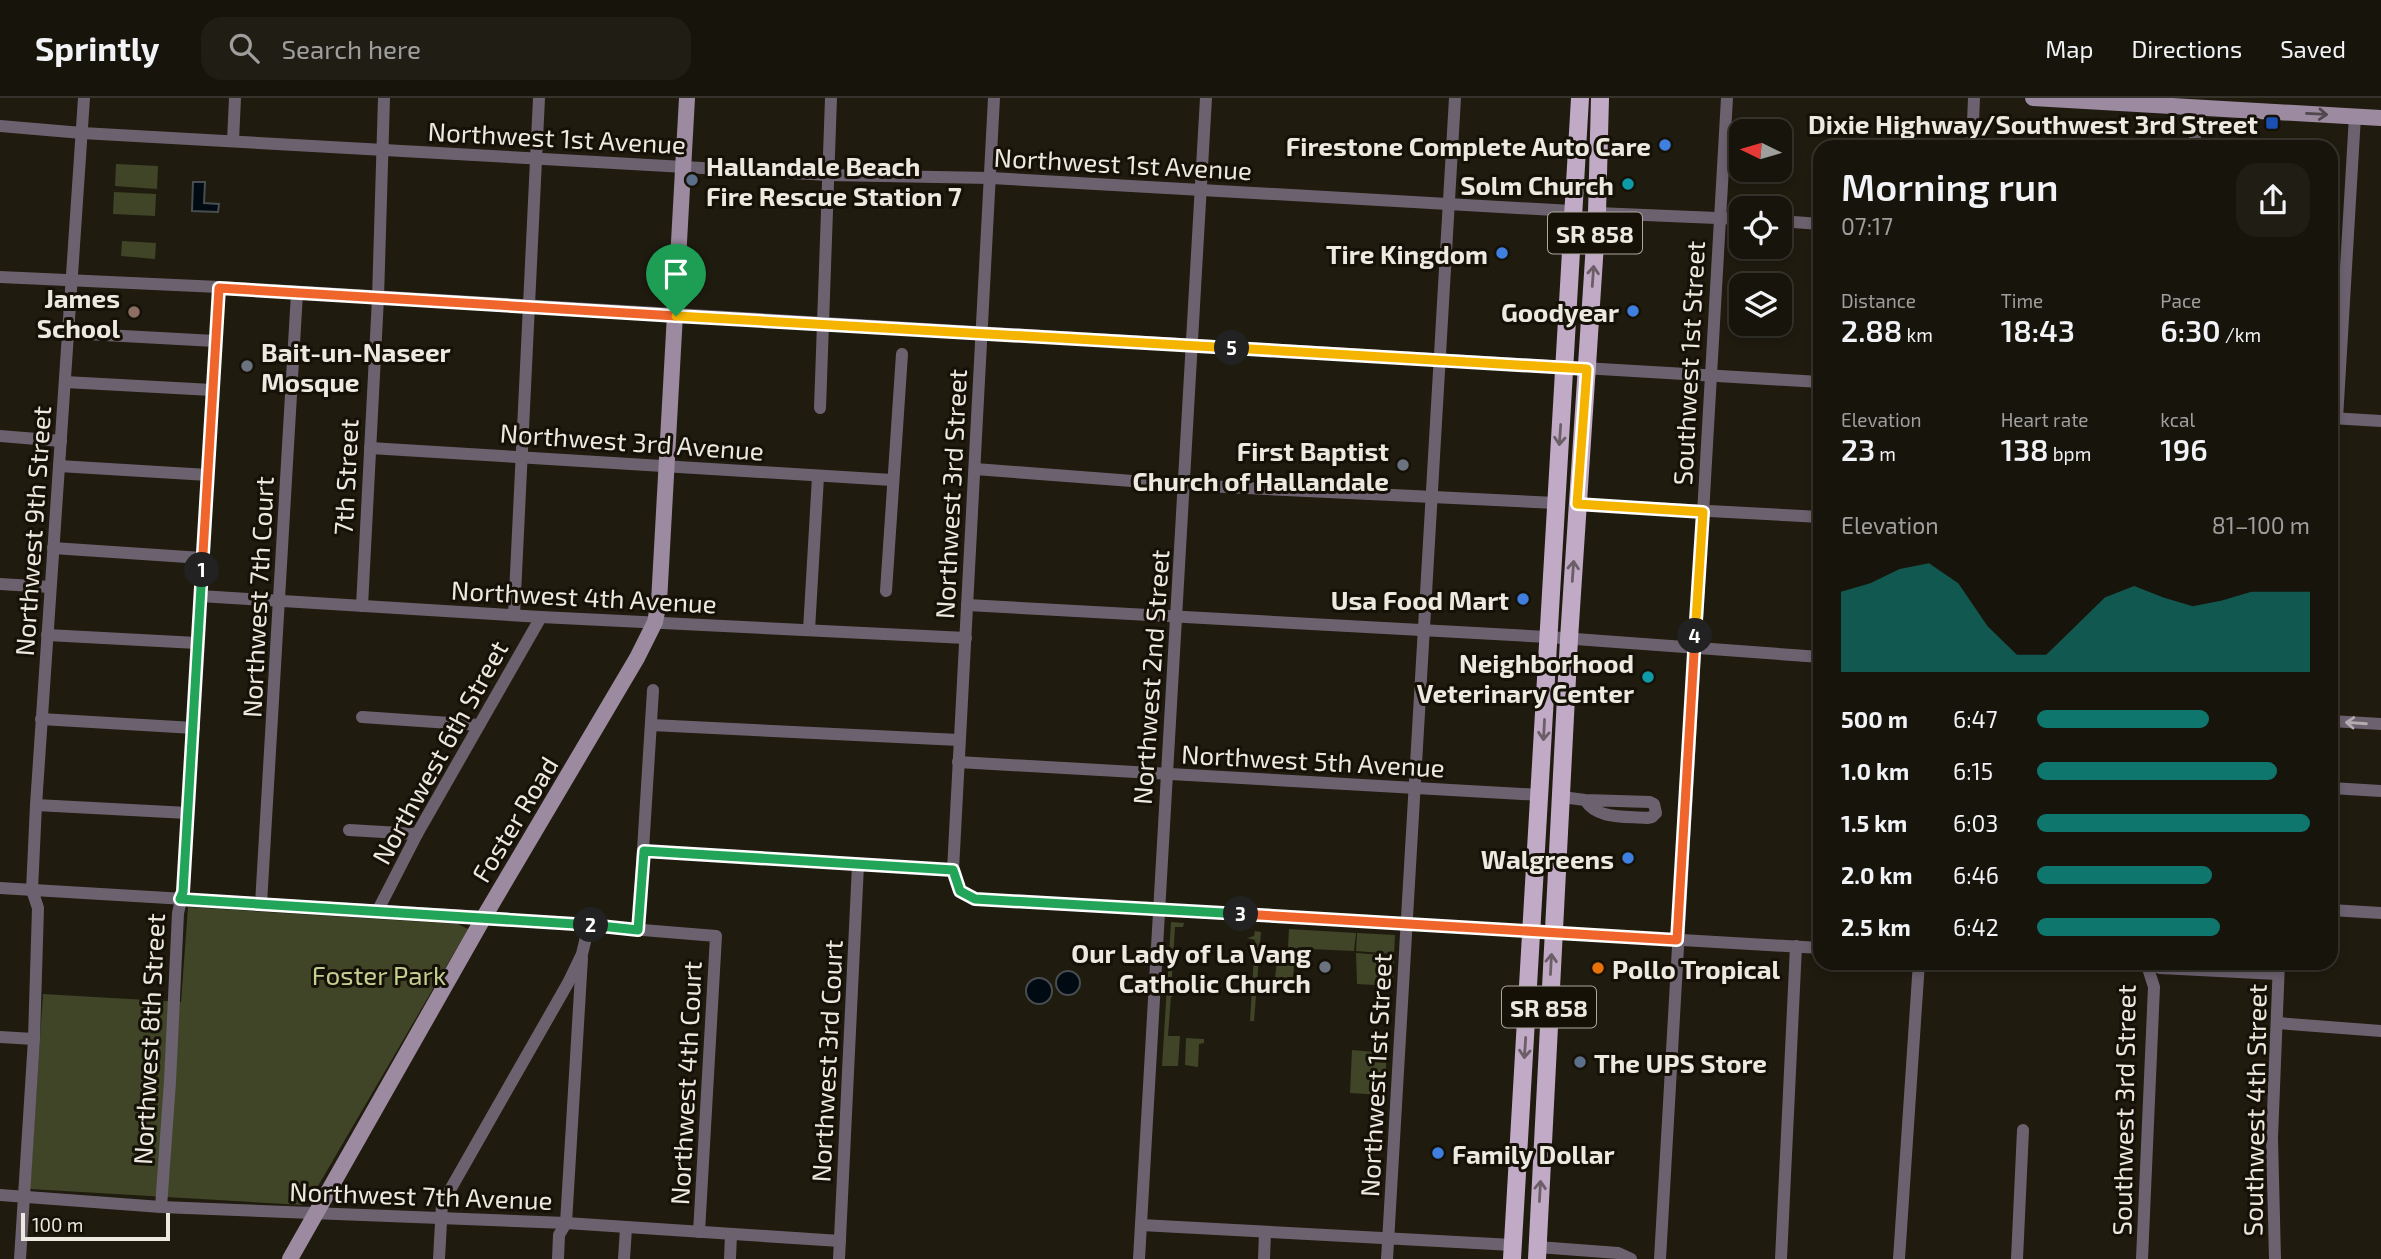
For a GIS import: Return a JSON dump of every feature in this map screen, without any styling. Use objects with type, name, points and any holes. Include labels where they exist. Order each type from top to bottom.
[{"type":"main road","name":"SR 858","points":[[1513,1252],[1580,98]]},
{"type":"main road","name":"SR 858","points":[[1534,1255],[1577,504],[1597,212],[1600,98]]},
{"type":"main road","points":[[1516,1202],[1534,1255]]},
{"type":"main road","points":[[1513,1252],[1519,1249],[1534,1255]]},
{"type":"street","name":"Northwest 9th Street","points":[[20,1259],[34,1039],[38,908],[32,890],[36,805],[84,98]]},
{"type":"street","points":[[233,141],[235,98]]},
{"type":"street","name":"7th Street","points":[[362,606],[378,298],[384,98]]},
{"type":"street","name":"Northwest 6th Street","points":[[514,615],[539,98]]},
{"type":"street","points":[[656,622],[687,98]]},
{"type":"street","points":[[820,408],[831,98]]},
{"type":"street","name":"Northwest 3rd Street","points":[[994,98],[953,870],[960,891],[975,899],[1158,910]]},
{"type":"street","name":"Northwest 2nd Street","points":[[1139,1259],[1206,98]]},
{"type":"street","name":"Northwest 1st Street","points":[[1387,1259],[1455,98]]},
{"type":"street","name":"Southwest 1st Street","points":[[1660,1259],[1727,98]]},
{"type":"street","points":[[1972,140],[1974,98]]},
{"type":"street","points":[[2033,98],[2199,103],[2381,118]]},
{"type":"street","points":[[2195,140],[2199,103]]},
{"type":"street","points":[[2338,360],[2355,116]]},
{"type":"street","name":"Northwest 1st Avenue","points":[[0,126],[382,151],[828,175],[991,178],[1572,211]]},
{"type":"street","points":[[1597,212],[1729,218]]},
{"type":"street","points":[[1792,222],[1813,223]]},
{"type":"street","points":[[0,276],[1813,382]]},
{"type":"street","name":"Northwest 8th Street","points":[[161,1207],[180,899],[183,892],[194,728],[219,288]]},
{"type":"street","name":"Northwest 7th Court","points":[[261,904],[297,293]]},
{"type":"street","points":[[68,333],[215,341]]},
{"type":"street","points":[[886,591],[902,355]]},
{"type":"street","points":[[65,382],[212,390]]},
{"type":"street","points":[[2338,418],[2381,421]]},
{"type":"street","points":[[0,436],[61,441]]},
{"type":"street","name":"Northwest 3rd Avenue","points":[[370,448],[892,480]]},
{"type":"street","points":[[59,466],[208,475]]},
{"type":"street","points":[[975,469],[1185,485],[1556,503]]},
{"type":"street","points":[[809,630],[818,477]]},
{"type":"street","points":[[1577,504],[1813,517]]},
{"type":"street","points":[[53,548],[202,558]]},
{"type":"street","points":[[0,584],[50,587]]},
{"type":"street","name":"Northwest 4th Avenue","points":[[200,596],[541,617],[966,638]]},
{"type":"street","points":[[967,605],[1548,637],[1813,656]]},
{"type":"street","name":"Northwest 6th Street","points":[[378,910],[417,834],[541,617]]},
{"type":"street","name":"Foster Road","points":[[290,1259],[484,917],[656,622]]},
{"type":"street","points":[[47,635],[197,643]]},
{"type":"street","points":[[0,888],[378,910],[638,930],[653,690]]},
{"type":"street","points":[[362,717],[479,724]]},
{"type":"street","points":[[41,719],[194,728]]},
{"type":"street","points":[[2338,721],[2381,724]]},
{"type":"street","points":[[651,725],[959,740]]},
{"type":"street","name":"Northwest 5th Avenue","points":[[958,762],[1541,795]]},
{"type":"street","points":[[2338,788],[2381,790]]},
{"type":"street","points":[[1562,797],[1650,802],[1657,808],[1656,813],[1647,818],[1602,814],[1590,808],[1585,800]]},
{"type":"street","points":[[36,805],[188,813]]},
{"type":"street","points":[[349,830],[417,834]]},
{"type":"street","points":[[644,851],[953,870]]},
{"type":"street","name":"Northwest 3rd Court","points":[[839,1259],[858,865]]},
{"type":"street","points":[[1158,910],[1813,947]]},
{"type":"street","points":[[2338,910],[2381,913]]},
{"type":"street","points":[[558,1259],[559,1235],[566,1223],[582,954],[589,925]]},
{"type":"street","name":"Northwest 4th Court","points":[[638,930],[716,936],[699,1232]]},
{"type":"street","points":[[1781,1259],[1796,946]]},
{"type":"street","points":[[439,1259],[442,1204],[582,954]]},
{"type":"street","points":[[1899,1259],[1918,970]]},
{"type":"street","name":"Southwest 3rd Street","points":[[2142,1259],[2154,987],[2150,970]]},
{"type":"street","name":"Southwest 4th Street","points":[[2275,1259],[2272,1149],[2278,970]]},
{"type":"street","points":[[2277,1023],[2381,1031]]},
{"type":"street","points":[[0,1037],[34,1039]]},
{"type":"street","points":[[2017,1259],[2023,1130]]},
{"type":"street","name":"Northwest 7th Avenue","points":[[0,1195],[161,1207],[566,1223],[840,1241]]},
{"type":"street","points":[[1141,1225],[1388,1238],[1513,1252]]},
{"type":"street","points":[[624,1259],[626,1228]]},
{"type":"street","points":[[1264,1259],[1265,1232]]},
{"type":"street","points":[[730,1259],[731,1234]]},
{"type":"street","points":[[1534,1255],[1618,1252],[1631,1259]]},
{"type":"green space","points":[[116,164],[158,166],[157,189],[115,186]]},
{"type":"green space","points":[[114,192],[156,194],[155,216],[113,214]]},
{"type":"green space","points":[[122,241],[156,243],[155,259],[121,256]]},
{"type":"green space","name":"Foster Park","points":[[188,907],[458,924],[468,929],[311,1198],[302,1205],[30,1189],[43,994],[181,1002]]},
{"type":"green space","points":[[1171,922],[1184,923],[1183,927],[1175,927],[1171,992],[1176,995],[1171,997],[1168,1036],[1180,1036],[1178,1066],[1162,1066]]},
{"type":"green space","points":[[1289,929],[1356,933],[1354,951],[1288,948]]},
{"type":"green space","points":[[1255,931],[1261,932],[1254,1021],[1250,1021],[1255,940],[1247,938],[1254,936]]},
{"type":"green space","points":[[1357,933],[1395,935],[1394,954],[1356,951]]},
{"type":"green space","points":[[1286,950],[1295,951],[1293,979],[1275,978],[1277,961]]},
{"type":"green space","points":[[1356,953],[1394,956],[1393,986],[1357,984]]},
{"type":"green space","points":[[1186,1038],[1204,1039],[1204,1043],[1199,1044],[1198,1067],[1185,1065]]},
{"type":"green space","points":[[1352,1050],[1387,1053],[1384,1095],[1350,1093]]},
{"type":"shaded area","points":[[193,182],[205,182],[204,203],[219,204],[218,212],[192,211]]},
{"type":"shaded area","points":[[1068,971],[1077,974],[1080,983],[1077,992],[1068,995],[1059,992],[1056,983],[1059,974]]},
{"type":"shaded area","points":[[1039,978],[1048,982],[1052,991],[1048,1000],[1039,1004],[1030,1000],[1026,991],[1030,982]]},
{"type":"place","name":"Dixie Highway/Southwest 3rd Street","points":[[2272,123]]},
{"type":"place","name":"Firestone Complete Auto Care","points":[[1665,145]]},
{"type":"place","name":"Hallandale Beach Fire Rescue Station 7","points":[[692,180]]},
{"type":"place","name":"Solm Church","points":[[1628,184]]},
{"type":"place","name":"Tire Kingdom","points":[[1502,253]]},
{"type":"place","name":"Goodyear","points":[[1633,311]]},
{"type":"place","name":"James School","points":[[134,312]]},
{"type":"place","name":"Bait-un-Naseer Mosque","points":[[247,366]]},
{"type":"place","name":"First Baptist Church of Hallandale","points":[[1403,465]]},
{"type":"place","name":"Usa Food Mart","points":[[1523,599]]},
{"type":"place","name":"Neighborhood Veterinary Center","points":[[1648,677]]},
{"type":"place","name":"Walgreens","points":[[1628,858]]},
{"type":"place","name":"Our Lady of La Vang Catholic Church","points":[[1325,967]]},
{"type":"place","name":"Pollo Tropical","points":[[1598,968]]},
{"type":"place","name":"The UPS Store","points":[[1580,1062]]},
{"type":"place","name":"Family Dollar","points":[[1438,1153]]},
{"type":"route","points":[[219,288],[676,316],[1587,369],[1577,504],[1703,512],[1677,940],[975,899],[960,891],[953,870],[644,851],[638,930],[484,917],[180,899],[183,892],[194,728],[219,288]]}]
